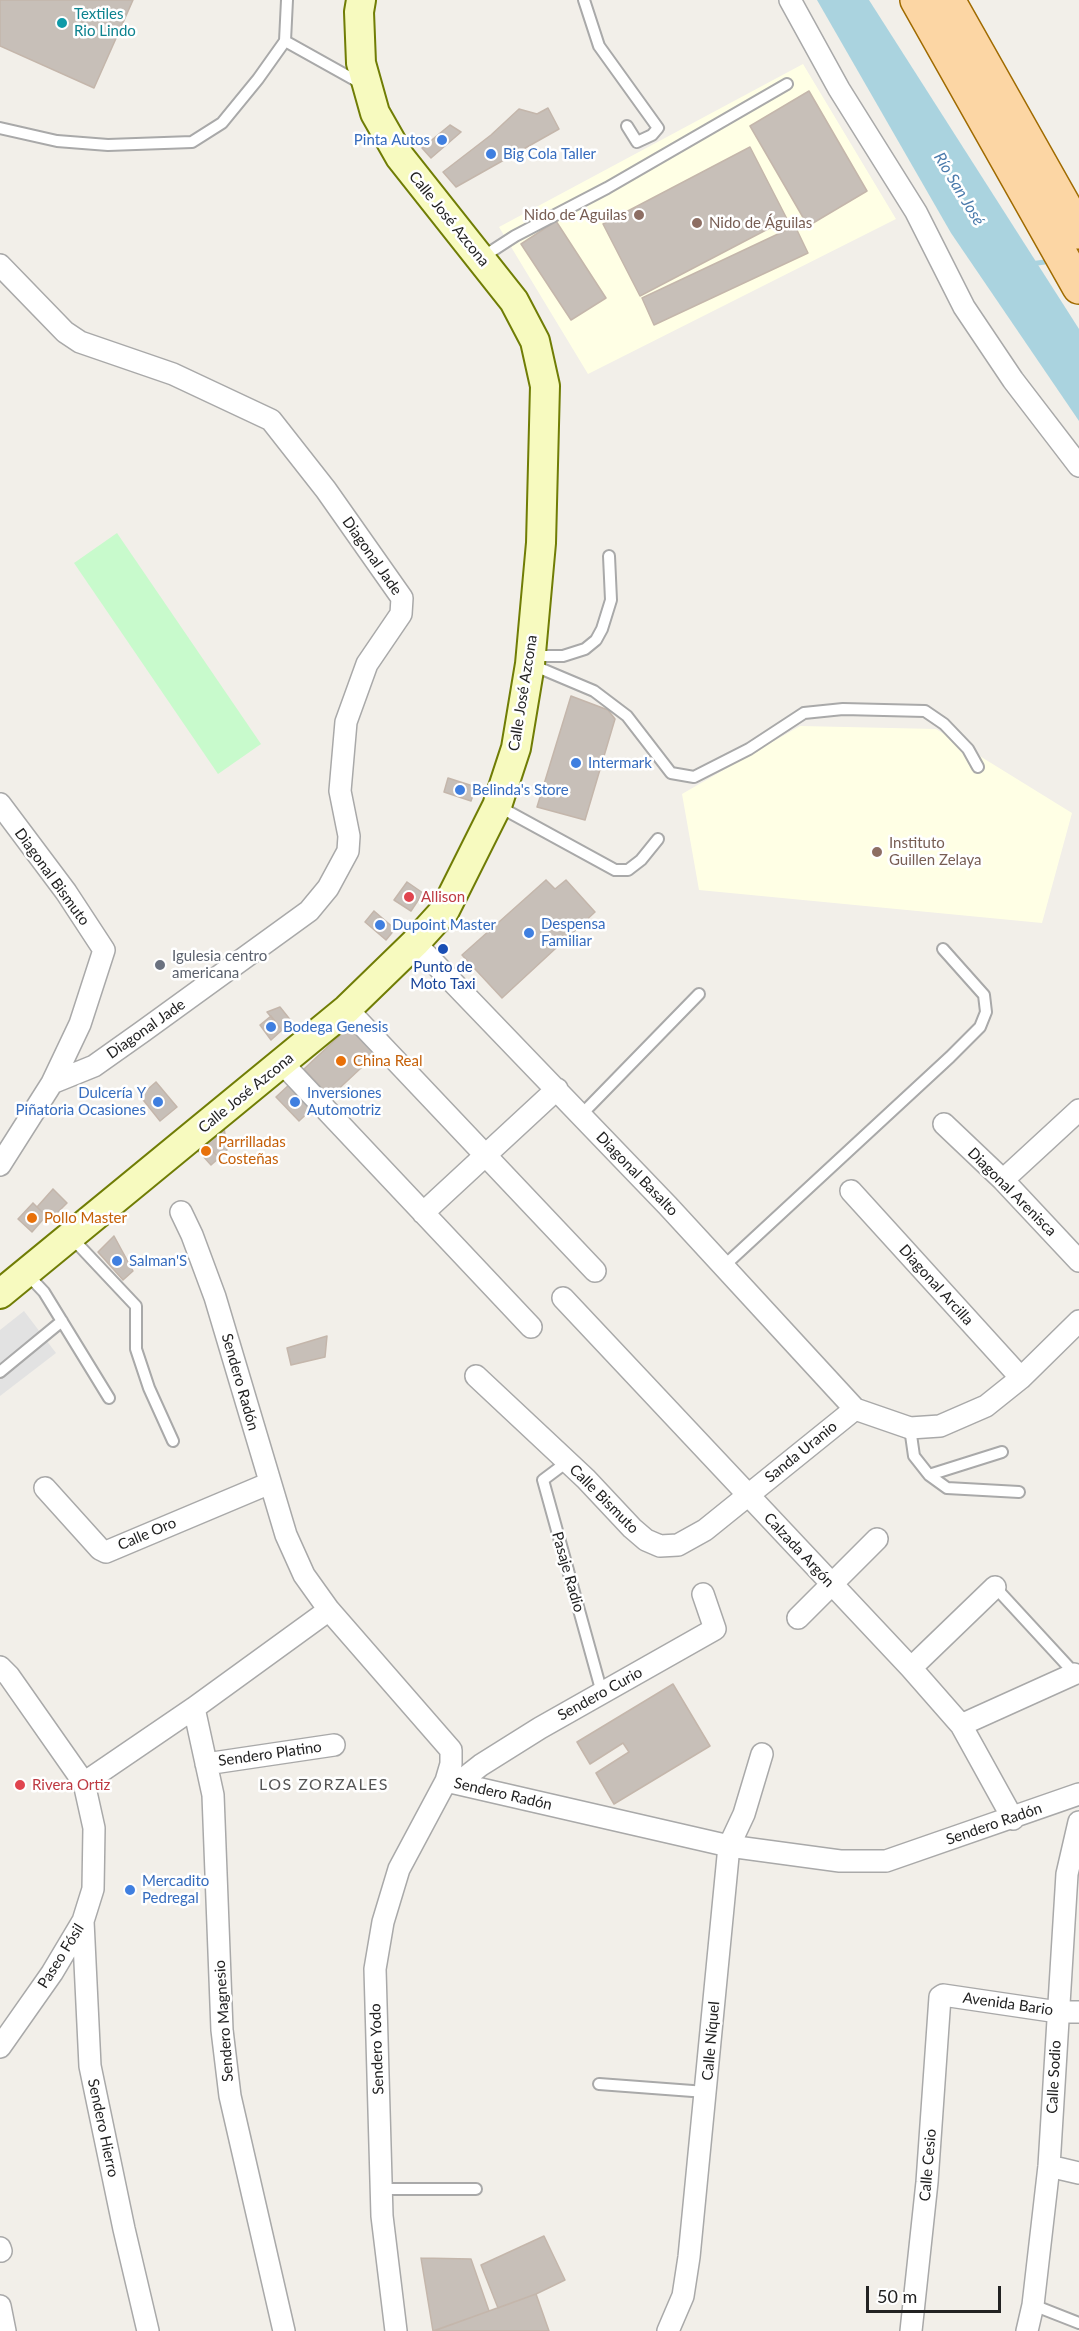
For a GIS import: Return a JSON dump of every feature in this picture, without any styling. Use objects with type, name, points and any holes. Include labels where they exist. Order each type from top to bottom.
[{"type":"main road","name":"Calle José Azcona","points":[[0,1294],[283,1064],[347,1009],[416,943],[445,910],[497,806],[516,747],[531,660],[541,543],[545,386],[535,341],[514,301],[400,157],[375,112],[361,63],[359,12],[361,0]]},
{"type":"main road","points":[[917,0],[1079,287]]},
{"type":"main road","points":[[948,0],[1079,232]]},
{"type":"street","points":[[790,0],[839,89],[916,212],[964,307],[1013,380],[1079,466]]},
{"type":"street","name":"Diagonal Jade","points":[[0,265],[65,332],[80,342],[173,374],[271,420],[326,490],[402,598],[401,614],[367,664],[346,722],[340,791],[349,836],[348,851],[328,888],[309,911],[94,1066],[52,1083]]},
{"type":"street","name":"Diagonal Bismuto","points":[[0,804],[66,892],[104,950],[80,1024],[52,1083]]},
{"type":"street","name":"Diagonal Basalto","points":[[416,943],[724,1266],[855,1409]]},
{"type":"street","points":[[347,1009],[595,1271]]},
{"type":"street","points":[[283,1064],[531,1327]]},
{"type":"street","points":[[0,1165],[52,1083]]},
{"type":"street","points":[[423,1213],[557,1089]]},
{"type":"street","points":[[1003,1180],[1079,1110]]},
{"type":"street","name":"Diagonal Arenisca","points":[[944,1124],[1003,1180],[1079,1261]]},
{"type":"street","name":"Diagonal Arcilla","points":[[851,1191],[1021,1378]]},
{"type":"street","name":"Sendero Radón","points":[[181,1212],[215,1297],[286,1535],[304,1575],[329,1610],[451,1750],[452,1782],[729,1846],[840,1862],[886,1861],[1013,1819],[1079,1794]]},
{"type":"street","name":"Calzada Argón","points":[[563,1299],[961,1725],[1013,1819]]},
{"type":"street","points":[[855,1409],[910,1428],[940,1426],[986,1406],[1021,1378],[1079,1321]]},
{"type":"street","name":"Calle Bismuto","points":[[476,1376],[646,1540],[660,1546],[678,1545],[705,1530],[747,1495]]},
{"type":"street","name":"Sanda Uranio","points":[[747,1495],[855,1409]]},
{"type":"street","name":"Calle Oro","points":[[45,1488],[100,1549],[106,1551],[270,1483]]},
{"type":"street","points":[[798,1618],[877,1539]]},
{"type":"street","points":[[910,1668],[995,1587]]},
{"type":"street","name":"Sendero Curio","points":[[452,1782],[715,1629],[703,1594]]},
{"type":"street","points":[[84,1783],[194,1708],[329,1610]]},
{"type":"street","name":"Paseo Fósil","points":[[0,1667],[9,1676],[84,1783],[94,1828],[93,1889],[83,1921],[52,1972],[0,2047]]},
{"type":"street","points":[[961,1725],[1076,1676]]},
{"type":"street","name":"Sendero Magnesio","points":[[194,1708],[213,1795],[222,2030],[230,2096],[284,2331]]},
{"type":"street","name":"Sendero Platino","points":[[206,1764],[334,1745]]},
{"type":"street","name":"Calle Níquel","points":[[668,2331],[683,2296],[689,2257],[729,1846],[744,1814],[762,1754]]},
{"type":"street","name":"Sendero Yodo","points":[[396,2331],[382,2216],[375,1969],[383,1922],[399,1869],[452,1782]]},
{"type":"street","name":"Calle Sodio","points":[[1026,2331],[1033,2305],[1068,2012],[1067,1874],[1079,1822]]},
{"type":"street","name":"Sendero Hierro","points":[[83,1921],[90,2066],[148,2331]]},
{"type":"street","name":"Avenida Bario","points":[[939,1999],[943,1995],[1068,2012]]},
{"type":"street","name":"Calle Cesio","points":[[911,2331],[927,2182],[939,1999]]},
{"type":"street","points":[[1049,2166],[1079,2173]]},
{"type":"street","points":[[0,2306],[5,2331]]},
{"type":"lane","points":[[0,128],[57,141],[108,145],[192,142],[222,123],[285,42],[287,0]]},
{"type":"lane","points":[[584,0],[599,46],[658,128],[652,135],[637,142],[627,126]]},
{"type":"lane","points":[[285,42],[367,86]]},
{"type":"lane","points":[[480,258],[515,236],[616,182],[787,84]]},
{"type":"lane","points":[[531,660],[563,656],[585,649],[596,640],[611,600],[609,556]]},
{"type":"lane","points":[[531,660],[594,691],[627,716],[671,773],[694,777],[749,749],[804,712],[843,709],[925,711],[945,724],[968,749],[978,767]]},
{"type":"lane","points":[[497,806],[615,870],[628,870],[641,860],[658,839]]},
{"type":"lane","points":[[724,1266],[950,1058],[980,1027],[986,1012],[984,995],[943,948]]},
{"type":"lane","points":[[581,1115],[699,994]]},
{"type":"lane","points":[[70,1237],[136,1306],[136,1349],[149,1388],[173,1441]]},
{"type":"lane","points":[[26,1273],[44,1292],[109,1398]]},
{"type":"lane","points":[[0,1372],[62,1321]]},
{"type":"lane","points":[[910,1428],[914,1456],[929,1475],[947,1488],[1019,1492]]},
{"type":"lane","points":[[929,1475],[1002,1452]]},
{"type":"lane","name":"Pasaje Radio","points":[[567,1462],[543,1480],[602,1693]]},
{"type":"lane","points":[[995,1587],[1076,1676]]},
{"type":"lane","points":[[599,2084],[706,2092]]},
{"type":"lane","points":[[382,2189],[476,2189]]},
{"type":"lane","points":[[1033,2305],[1079,2323]]},
{"type":"shaded area","name":"Nido de Águilas","points":[[803,64],[896,219],[588,374],[499,227]]},
{"type":"shaded area","name":"Instituto Guillen Zelaya","points":[[800,726],[936,729],[1072,813],[1042,923],[699,890],[682,794]]},
{"type":"shaded area","points":[[24,1311],[56,1353],[0,1396],[0,1330]]},
{"type":"green space","points":[[117,533],[261,744],[218,774],[74,563]]},
{"type":"water","name":"Río San José","points":[[817,0],[869,0],[1079,329],[1079,421],[951,233]]},
{"type":"building","name":"Textiles Rio Lindo","points":[[0,0],[133,0],[94,88],[0,46]]},
{"type":"building","points":[[809,91],[867,191],[808,226],[750,126]]},
{"type":"building","name":"Big Cola Taller","points":[[548,108],[559,129],[456,187],[443,172],[491,135],[519,109],[537,114]]},
{"type":"building","name":"Pinta Autos","points":[[450,125],[461,132],[431,158],[422,148]]},
{"type":"building","points":[[750,147],[787,219],[640,296],[603,224]]},
{"type":"building","points":[[556,221],[606,298],[571,320],[521,244]]},
{"type":"building","points":[[795,226],[808,253],[654,325],[642,298]]},
{"type":"building","name":"Intermark","points":[[571,696],[608,710],[615,719],[585,820],[537,807]]},
{"type":"building","name":"Belinda's Store","points":[[448,778],[476,787],[471,801],[444,792]]},
{"type":"building","name":"Despensa Familiar","points":[[546,880],[555,889],[566,880],[595,912],[502,998],[462,955]]},
{"type":"building","name":"Allison","points":[[407,882],[423,893],[411,911],[394,900]]},
{"type":"building","name":"Dupoint Master","points":[[374,911],[395,929],[386,940],[365,922]]},
{"type":"building","points":[[280,1007],[292,1022],[282,1030],[267,1012]]},
{"type":"building","name":"Bodega Genesis","points":[[271,1016],[282,1030],[271,1040],[260,1025]]},
{"type":"building","name":"China Real","points":[[351,1025],[377,1053],[330,1097],[304,1069]]},
{"type":"building","name":"Dulcería Y Piñatoria Ocasiones","points":[[156,1082],[177,1107],[160,1121],[140,1096]]},
{"type":"building","name":"Inversiones Automotriz","points":[[291,1083],[314,1107],[299,1121],[276,1097]]},
{"type":"building","points":[[222,1112],[227,1150],[219,1158],[201,1138]]},
{"type":"building","name":"Parrilladas Costeñas","points":[[201,1138],[219,1158],[211,1165],[193,1145]]},
{"type":"building","points":[[53,1189],[67,1203],[50,1220],[37,1207]]},
{"type":"building","name":"Pollo Master","points":[[33,1203],[46,1216],[32,1232],[18,1219]]},
{"type":"building","name":"Salman'S","points":[[114,1236],[133,1271],[123,1280],[98,1252]]},
{"type":"building","points":[[327,1336],[325,1357],[291,1365],[287,1348]]},
{"type":"building","points":[[673,1684],[710,1746],[614,1804],[596,1773],[629,1752],[623,1743],[590,1764],[577,1742]]},
{"type":"building","points":[[544,2236],[565,2280],[498,2308],[481,2265]]},
{"type":"building","points":[[421,2258],[471,2259],[489,2311],[433,2331]]},
{"type":"building","points":[[536,2294],[549,2331],[434,2331],[489,2311]]},
{"type":"waterway","points":[[1031,264],[1051,261]]},
{"type":"place","name":"Textiles Rio Lindo","points":[[62,23]]},
{"type":"place","name":"Pinta Autos","points":[[442,140]]},
{"type":"place","name":"Big Cola Taller","points":[[491,154]]},
{"type":"place","name":"Nido de Aguilas","points":[[639,215]]},
{"type":"place","name":"Nido de Águilas","points":[[697,223]]},
{"type":"place","name":"Intermark","points":[[576,763]]},
{"type":"place","name":"Belinda's Store","points":[[460,790]]},
{"type":"place","name":"Instituto Guillen Zelaya","points":[[877,852]]},
{"type":"place","name":"Allison","points":[[409,897]]},
{"type":"place","name":"Dupoint Master","points":[[380,925]]},
{"type":"place","name":"Despensa Familiar","points":[[529,933]]},
{"type":"place","name":"Punto de Moto Taxi","points":[[443,949]]},
{"type":"place","name":"Igulesia centro americana","points":[[160,965]]},
{"type":"place","name":"Bodega Genesis","points":[[271,1027]]},
{"type":"place","name":"China Real","points":[[341,1061]]},
{"type":"place","name":"Dulcería Y Piñatoria Ocasiones","points":[[158,1102]]},
{"type":"place","name":"Inversiones Automotriz","points":[[295,1102]]},
{"type":"place","name":"Parrilladas Costeñas","points":[[206,1151]]},
{"type":"place","name":"Pollo Master","points":[[32,1218]]},
{"type":"place","name":"Salman'S","points":[[117,1261]]},
{"type":"place","name":"Rivera Ortiz","points":[[20,1785]]},
{"type":"place","name":"Mercadito Pedregal","points":[[130,1890]]},
{"type":"district","name":"LOS ZORZALES","points":[[324,1785]]}]
